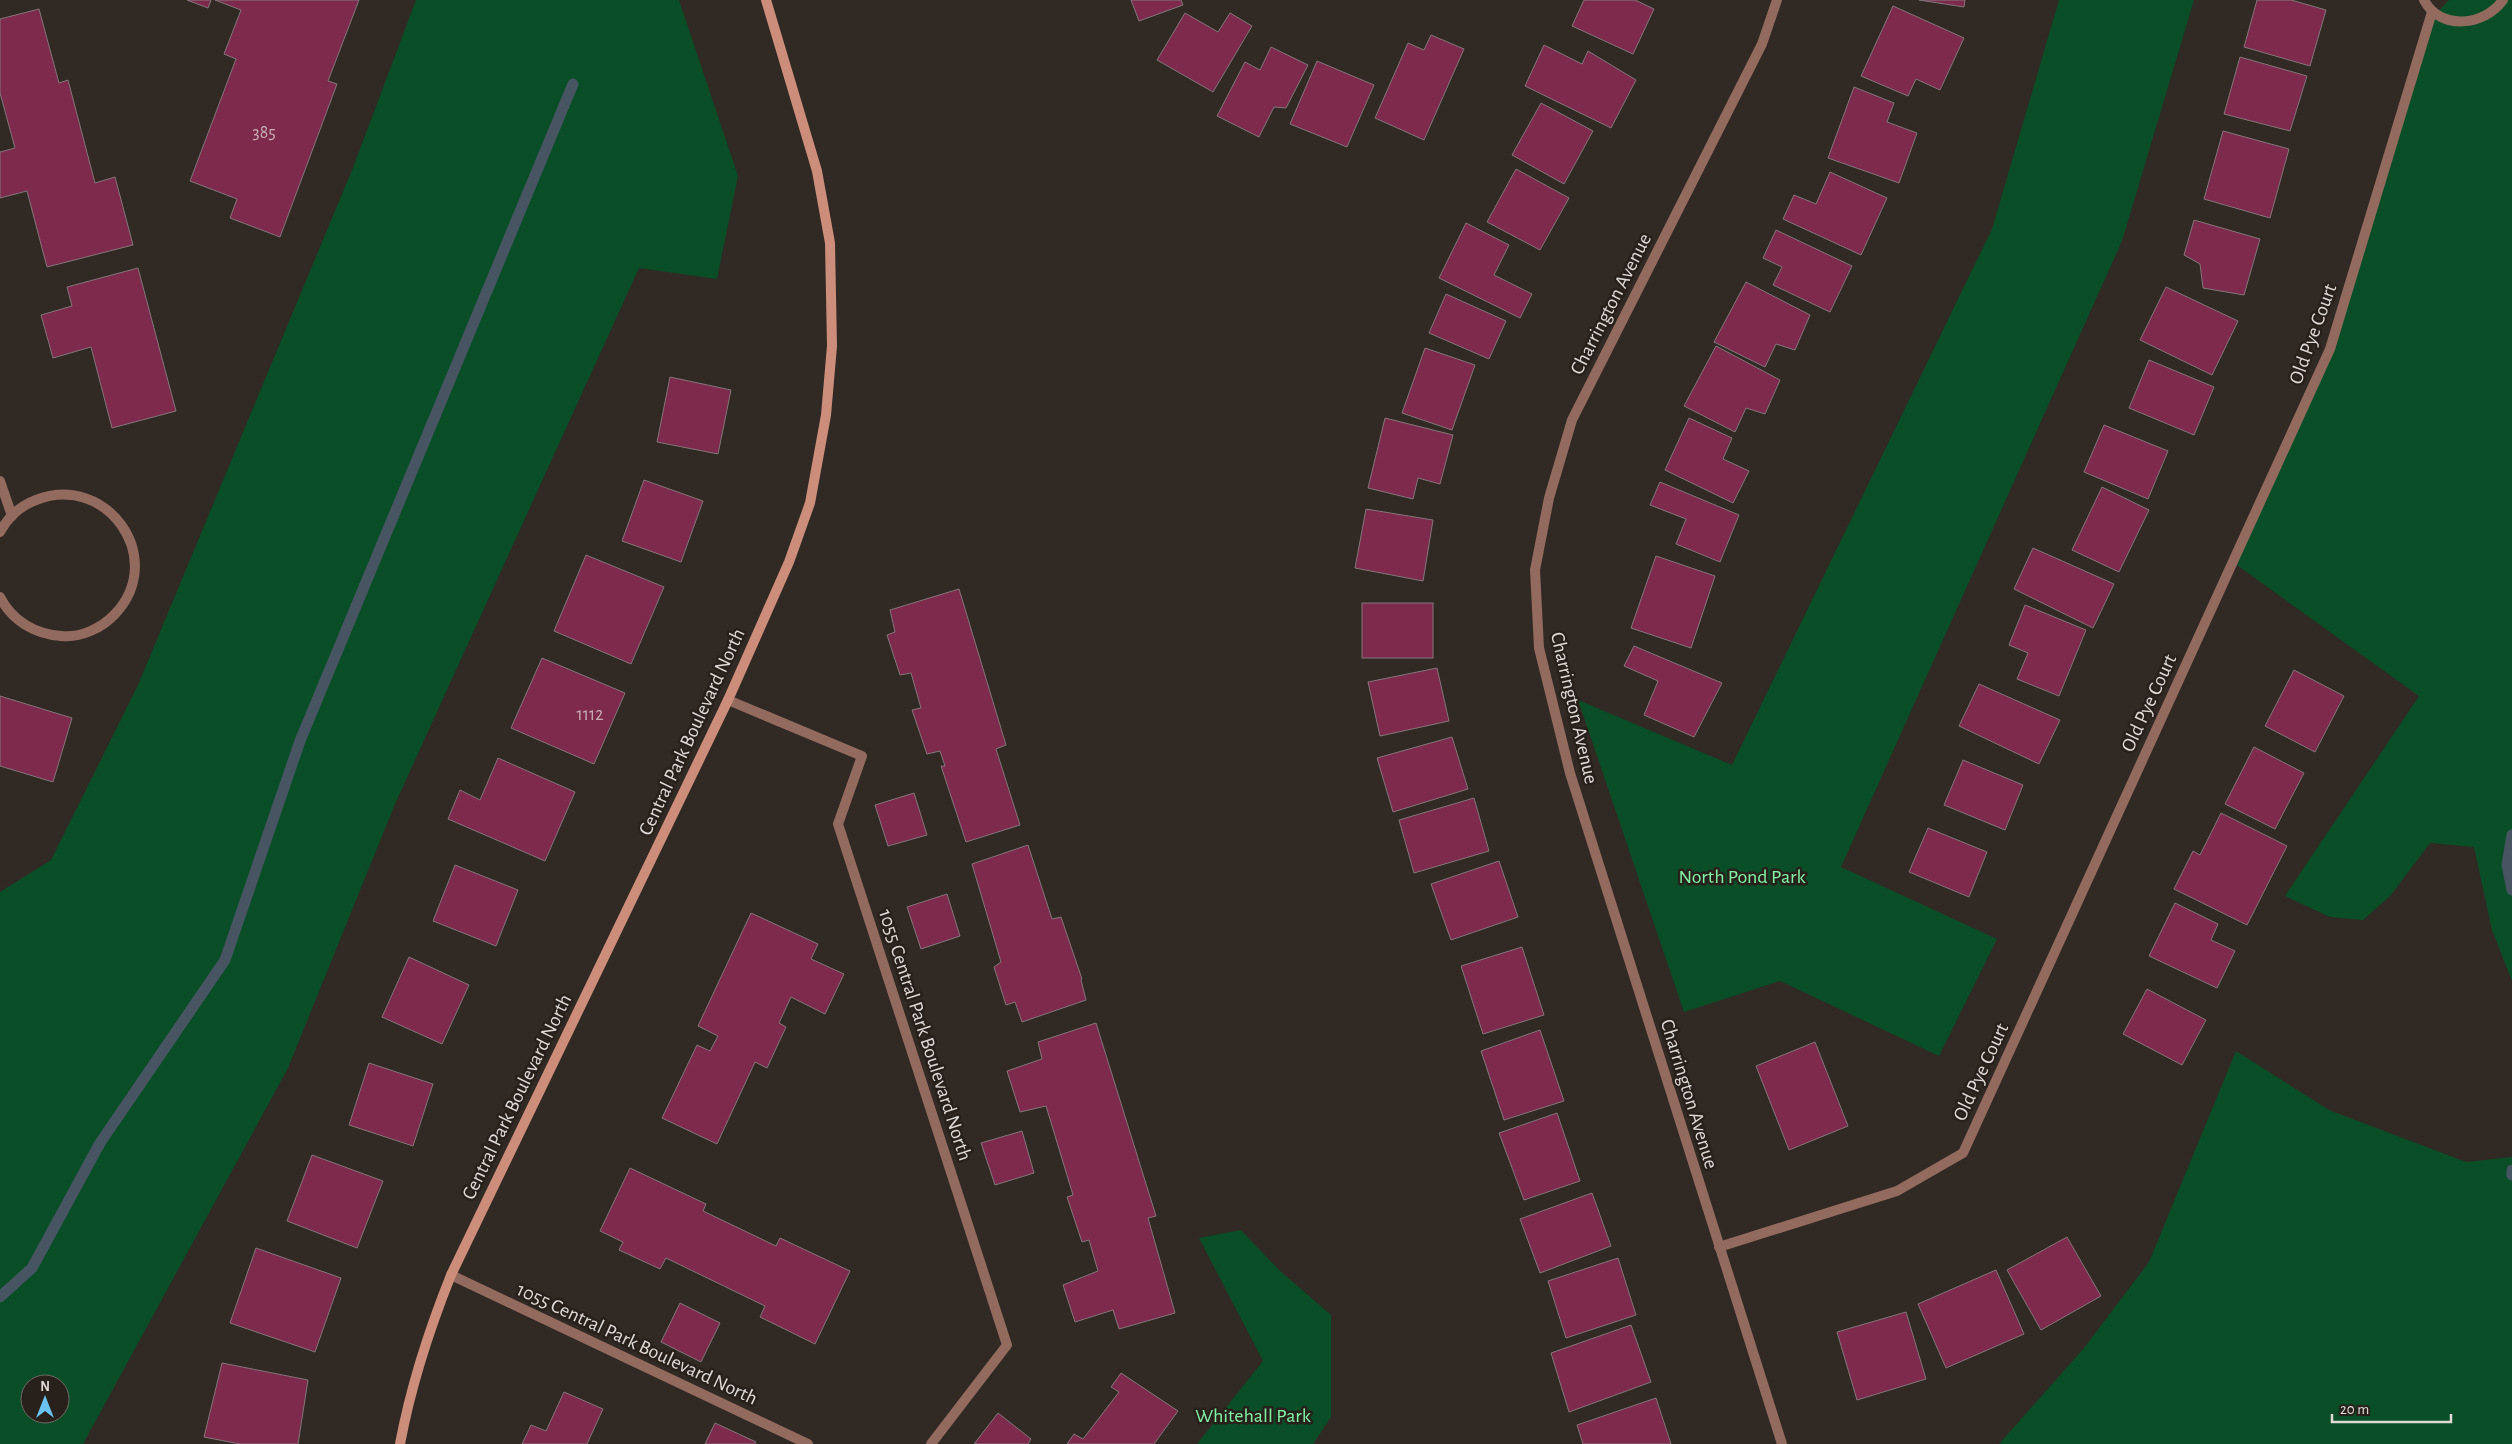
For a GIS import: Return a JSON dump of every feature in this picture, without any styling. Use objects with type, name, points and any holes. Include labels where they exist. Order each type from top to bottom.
[{"type":"street","name":"Central Park Boulevard North","points":[[400,1444],[407,1406],[429,1332],[451,1275],[728,700],[789,562],[810,503],[826,415],[832,346],[830,242],[818,171],[766,0]]},
{"type":"street","name":"Charrington Avenue","points":[[1776,0],[1762,44],[1572,420],[1549,498],[1535,570],[1539,648],[1570,773],[1782,1444]]},
{"type":"street","points":[[2424,0],[2432,12],[2456,21],[2472,21],[2486,16],[2503,0]]},
{"type":"street","name":"Old Pye Court","points":[[1719,1247],[1897,1191],[1963,1152],[2330,349],[2432,12]]},
{"type":"street","points":[[0,480],[12,516]]},
{"type":"street","points":[[0,532],[12,516],[24,505],[47,496],[71,494],[95,501],[115,514],[128,535],[135,558],[133,583],[123,605],[106,623],[86,634],[64,637],[41,634],[21,623],[5,606],[0,597]]},
{"type":"street","name":"1055 Central Park Boulevard North","points":[[728,700],[862,756],[838,824],[1007,1345],[931,1444]]},
{"type":"street","name":"1055 Central Park Boulevard North","points":[[451,1275],[808,1444]]},
{"type":"green space","points":[[416,0],[679,0],[738,176],[717,279],[639,268],[395,804],[288,1068],[83,1444],[0,1444],[0,892],[51,860],[138,685],[352,170]]},
{"type":"green space","name":"North Pond Park","points":[[2059,0],[2194,0],[2122,241],[1841,867],[1997,939],[1939,1056],[1780,981],[1684,1012],[1578,700],[1732,765],[1992,229]]},
{"type":"green space","points":[[2449,0],[2512,0],[2512,981],[2492,930],[2474,847],[2430,843],[2391,895],[2363,920],[2330,917],[2285,896],[2419,696],[2234,563],[2326,367],[2432,18]]},
{"type":"green space","points":[[2236,1051],[2329,1110],[2466,1162],[2512,1157],[2512,1444],[1999,1444],[2084,1348],[2149,1262]]},
{"type":"green space","name":"Whitehall Park","points":[[1241,1230],[1279,1270],[1331,1315],[1331,1417],[1313,1444],[1197,1444],[1263,1361],[1199,1238]]},
{"type":"building","points":[[187,0],[211,0],[208,8]]},
{"type":"building","points":[[215,0],[359,0],[328,81],[337,84],[280,237],[230,218],[237,199],[190,181],[236,59],[224,54],[241,10]]},
{"type":"building","points":[[1131,0],[1181,0],[1183,5],[1139,21]]},
{"type":"building","points":[[1584,0],[1635,0],[1654,9],[1633,54],[1572,26]]},
{"type":"building","points":[[1919,0],[1965,0],[1964,7]]},
{"type":"building","points":[[2257,0],[2291,0],[2326,10],[2310,66],[2244,47]]},
{"type":"building","points":[[1893,6],[1964,38],[1940,90],[1916,79],[1908,96],[1861,76]]},
{"type":"building","points":[[39,9],[59,83],[68,80],[95,183],[115,177],[133,245],[47,267],[27,191],[0,198],[0,152],[15,148],[0,93],[0,19]]},
{"type":"building","points":[[1185,13],[1218,32],[1230,13],[1252,26],[1213,92],[1157,60]]},
{"type":"building","points":[[1431,35],[1464,49],[1424,140],[1375,118],[1408,43],[1424,50]]},
{"type":"building","points":[[1544,45],[1582,64],[1588,51],[1636,80],[1611,128],[1525,86]]},
{"type":"building","points":[[1271,47],[1308,65],[1286,108],[1274,107],[1259,137],[1217,116],[1245,62],[1260,70]]},
{"type":"building","points":[[2240,57],[2307,76],[2290,131],[2224,114]]},
{"type":"building","points":[[1317,61],[1374,85],[1347,147],[1290,124]]},
{"type":"building","points":[[1854,87],[1894,103],[1887,122],[1917,133],[1899,183],[1828,158]]},
{"type":"building","points":[[1541,103],[1593,131],[1564,184],[1512,155]]},
{"type":"building","points":[[2223,131],[2289,149],[2270,218],[2204,199]]},
{"type":"building","points":[[1516,169],[1569,198],[1540,250],[1487,222]]},
{"type":"building","points":[[1830,172],[1887,198],[1861,255],[1783,219],[1794,195],[1816,204]]},
{"type":"building","points":[[2194,220],[2260,239],[2244,295],[2203,288],[2200,264],[2184,255]]},
{"type":"building","points":[[1466,223],[1509,245],[1494,275],[1532,294],[1520,318],[1439,278]]},
{"type":"building","points":[[1776,230],[1852,266],[1830,312],[1773,285],[1782,267],[1763,258]]},
{"type":"building","points":[[138,268],[176,411],[112,428],[91,347],[53,358],[41,315],[72,306],[67,287]]},
{"type":"building","points":[[1746,282],[1810,315],[1795,350],[1776,344],[1765,367],[1714,342]]},
{"type":"building","points":[[2166,287],[2238,321],[2212,375],[2140,340]]},
{"type":"building","points":[[1446,294],[1506,321],[1489,359],[1429,333]]},
{"type":"building","points":[[1716,346],[1780,380],[1765,414],[1746,408],[1735,432],[1684,406]]},
{"type":"building","points":[[1425,348],[1475,365],[1452,430],[1402,413]]},
{"type":"building","points":[[2149,360],[2214,387],[2194,435],[2129,408]]},
{"type":"building","points":[[670,377],[731,390],[718,454],[657,442]]},
{"type":"building","points":[[1385,418],[1453,435],[1440,484],[1418,478],[1413,499],[1368,488]]},
{"type":"building","points":[[1689,418],[1732,438],[1723,459],[1749,471],[1733,503],[1665,470]]},
{"type":"building","points":[[2104,425],[2168,451],[2148,499],[2084,472]]},
{"type":"building","points":[[644,480],[703,501],[681,562],[622,541]]},
{"type":"building","points":[[1660,482],[1739,515],[1720,562],[1676,544],[1686,519],[1650,505]]},
{"type":"building","points":[[2102,487],[2149,510],[2119,572],[2072,550]]},
{"type":"building","points":[[1366,509],[1433,520],[1423,581],[1355,568]]},
{"type":"building","points":[[2033,548],[2114,584],[2093,628],[2014,589]]},
{"type":"building","points":[[586,555],[664,587],[631,664],[554,631]]},
{"type":"building","points":[[1656,556],[1715,576],[1691,648],[1631,628]]},
{"type":"building","points":[[959,589],[1006,745],[996,749],[1020,825],[966,842],[941,766],[945,766],[940,751],[927,754],[912,710],[921,708],[911,673],[900,675],[887,635],[895,632],[890,610]]},
{"type":"building","points":[[1362,603],[1433,603],[1433,658],[1362,658]]},
{"type":"building","points":[[2025,605],[2086,630],[2059,696],[2017,679],[2028,653],[2009,645]]},
{"type":"building","points":[[1634,646],[1722,683],[1694,737],[1644,715],[1658,681],[1624,666]]},
{"type":"building","points":[[542,658],[625,693],[594,764],[511,728]]},
{"type":"building","points":[[1437,668],[1449,721],[1380,736],[1368,682]]},
{"type":"building","points":[[2294,670],[2344,696],[2315,752],[2265,726]]},
{"type":"building","points":[[1979,684],[2060,720],[2039,764],[1959,726]]},
{"type":"building","points":[[0,696],[72,718],[53,782],[0,766]]},
{"type":"building","points":[[1452,737],[1468,789],[1393,812],[1377,758]]},
{"type":"building","points":[[2254,747],[2304,773],[2275,829],[2225,804]]},
{"type":"building","points":[[498,758],[575,792],[545,861],[448,819],[460,790],[480,800]]},
{"type":"building","points":[[1963,760],[2023,785],[2005,830],[1944,805]]},
{"type":"building","points":[[914,793],[927,835],[888,846],[875,805]]},
{"type":"building","points":[[1474,798],[1489,851],[1414,873],[1399,820]]},
{"type":"building","points":[[2221,813],[2287,846],[2247,925],[2174,889],[2193,851],[2200,855]]},
{"type":"building","points":[[1928,828],[1987,852],[1969,897],[1909,872]]},
{"type":"building","points":[[1028,845],[1052,919],[1061,917],[1082,979],[1086,1000],[1022,1022],[1015,1002],[1006,1005],[994,967],[1001,962],[972,864]]},
{"type":"building","points":[[1499,861],[1518,917],[1451,940],[1431,884]]},
{"type":"building","points":[[455,865],[518,890],[496,946],[433,921]]},
{"type":"building","points":[[947,894],[960,936],[921,949],[907,907]]},
{"type":"building","points":[[2175,903],[2218,924],[2211,940],[2235,951],[2217,988],[2149,956]]},
{"type":"building","points":[[751,913],[818,944],[811,959],[844,974],[825,1014],[791,997],[779,1023],[786,1027],[767,1068],[755,1062],[717,1144],[662,1118],[697,1045],[710,1051],[718,1036],[698,1026]]},
{"type":"building","points":[[1522,947],[1544,1015],[1483,1034],[1461,966]]},
{"type":"building","points":[[409,957],[469,985],[442,1044],[382,1017]]},
{"type":"building","points":[[2147,989],[2206,1020],[2182,1065],[2123,1034]]},
{"type":"building","points":[[1096,1023],[1156,1216],[1148,1218],[1175,1313],[1119,1329],[1113,1310],[1075,1322],[1063,1285],[1098,1271],[1089,1240],[1082,1242],[1067,1197],[1073,1195],[1046,1106],[1020,1112],[1007,1071],[1042,1059],[1038,1042]]},
{"type":"building","points":[[1540,1030],[1564,1101],[1504,1120],[1481,1051]]},
{"type":"building","points":[[1815,1042],[1848,1126],[1789,1150],[1756,1066]]},
{"type":"building","points":[[369,1063],[433,1084],[413,1146],[349,1125]]},
{"type":"building","points":[[1557,1113],[1580,1181],[1524,1200],[1499,1133]]},
{"type":"building","points":[[1022,1131],[1034,1173],[995,1185],[981,1143]]},
{"type":"building","points":[[312,1155],[383,1181],[357,1248],[287,1221]]},
{"type":"building","points":[[630,1168],[706,1204],[703,1211],[776,1246],[780,1238],[850,1271],[815,1344],[760,1317],[765,1306],[666,1258],[660,1269],[619,1250],[623,1242],[600,1231]]},
{"type":"building","points":[[1592,1193],[1611,1246],[1540,1273],[1520,1219]]},
{"type":"building","points":[[2067,1237],[2101,1296],[2041,1330],[2007,1270]]},
{"type":"building","points":[[256,1248],[341,1278],[315,1352],[230,1323]]},
{"type":"building","points":[[1618,1258],[1636,1315],[1566,1338],[1548,1281]]},
{"type":"building","points":[[1996,1270],[2024,1334],[1946,1368],[1918,1304]]},
{"type":"building","points":[[680,1303],[720,1323],[701,1362],[661,1342]]},
{"type":"building","points":[[1906,1312],[1926,1379],[1857,1400],[1837,1332]]},
{"type":"building","points":[[1631,1325],[1651,1382],[1569,1412],[1551,1353]]},
{"type":"building","points":[[222,1363],[308,1380],[298,1444],[240,1444],[204,1437]]},
{"type":"building","points":[[1121,1373],[1178,1411],[1154,1444],[1067,1444],[1074,1434],[1083,1439],[1119,1392],[1111,1387]]},
{"type":"building","points":[[564,1392],[603,1409],[587,1444],[522,1444],[531,1425],[546,1431]]},
{"type":"building","points":[[1656,1398],[1671,1444],[1583,1444],[1577,1425]]},
{"type":"building","points":[[998,1413],[1031,1439],[1028,1444],[974,1444]]},
{"type":"building","points":[[715,1423],[756,1442],[755,1444],[705,1444]]},
{"type":"waterway","points":[[0,1297],[32,1268],[100,1143],[225,960],[300,741],[573,84]]},
{"type":"waterway","points":[[2512,835],[2507,865],[2512,890]]},
{"type":"waterway","points":[[2512,1170],[2512,1175]]}]
